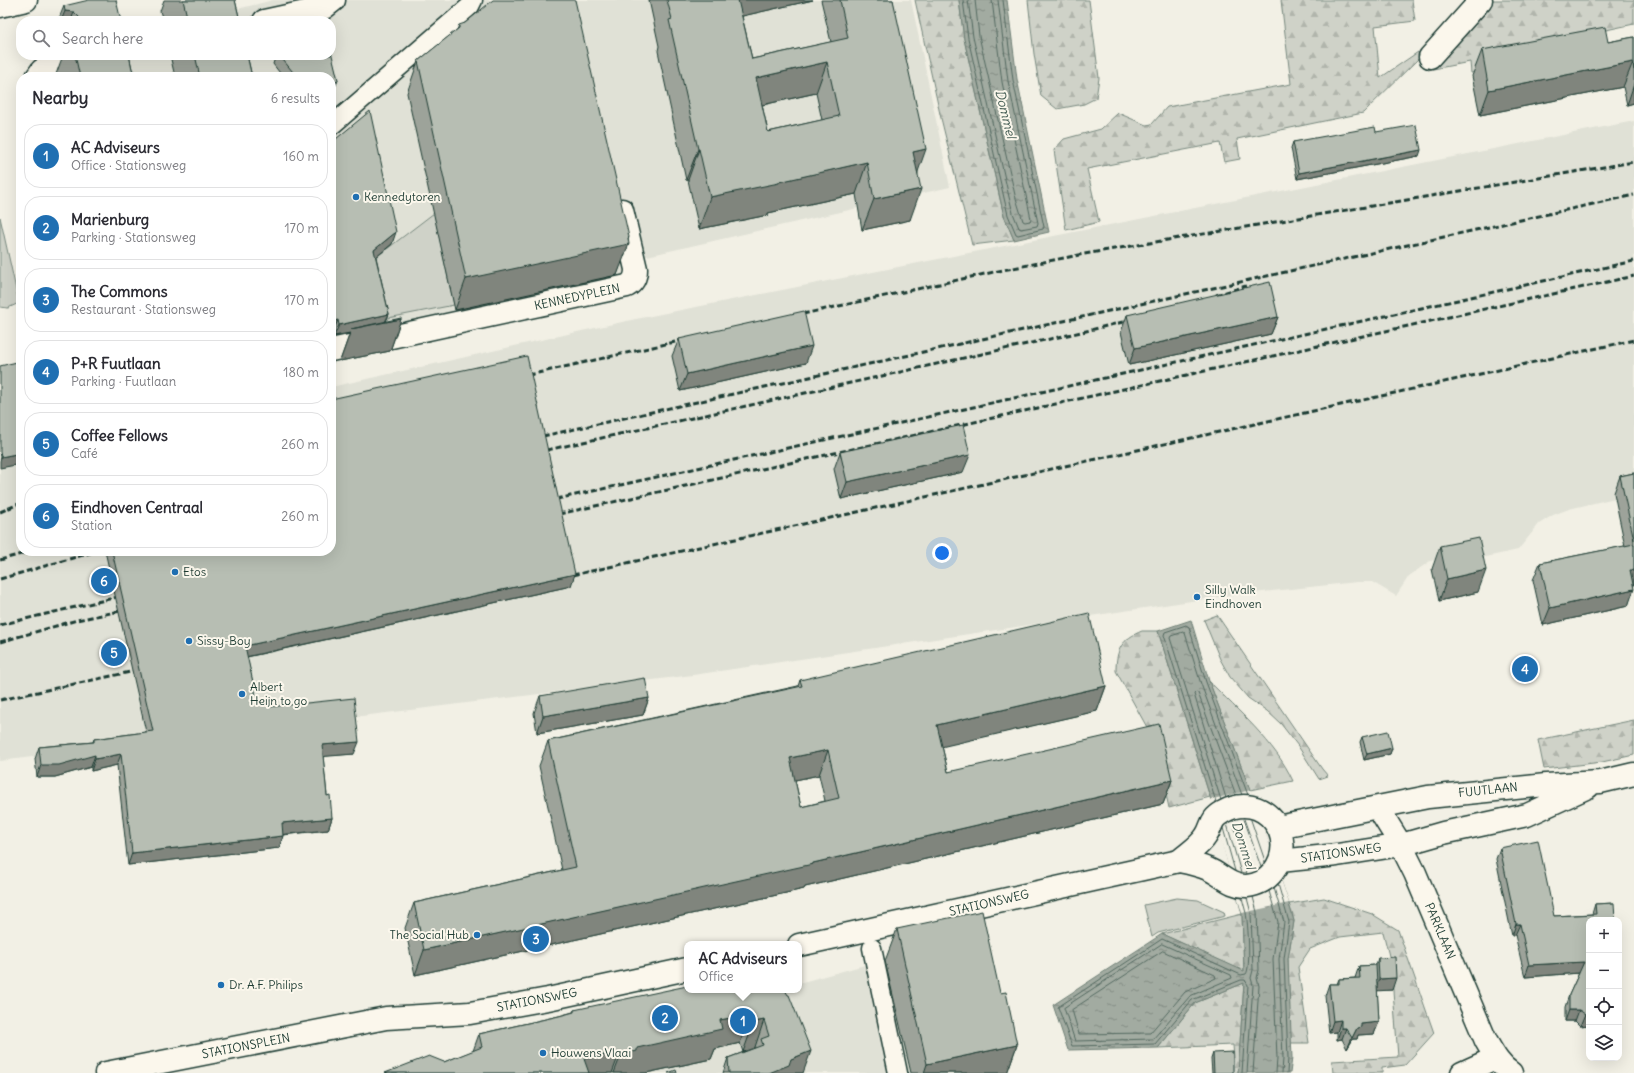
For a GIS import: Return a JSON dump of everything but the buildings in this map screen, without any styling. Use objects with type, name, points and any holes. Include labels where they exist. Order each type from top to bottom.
[{"type":"street","points":[[0,6],[26,0]]},
{"type":"street","points":[[287,16],[324,8],[334,0]]},
{"type":"street","points":[[336,122],[470,6],[472,0]]},
{"type":"street","points":[[1430,57],[1481,0]]},
{"type":"street","name":"KENNEDYPLEIN","points":[[336,349],[627,286],[635,279],[636,269],[619,193]]},
{"type":"street","name":"FUUTLAAN","points":[[1378,808],[1428,797],[1546,785],[1600,782],[1634,774]]},
{"type":"street","name":"FUUTLAAN","points":[[1401,845],[1443,833],[1527,815],[1600,782]]},
{"type":"street","name":"STATIONSWEG","points":[[802,944],[1179,861],[1208,869],[1233,885],[1246,886],[1258,883],[1269,876],[1279,864],[1283,844],[1278,827],[1273,819],[1258,808],[1239,806],[1221,812],[1212,821],[1203,840],[1179,861]]},
{"type":"street","points":[[1278,827],[1378,808]]},
{"type":"street","name":"PARKLAAN","points":[[1378,808],[1401,845],[1415,873],[1486,1041],[1496,1058],[1505,1069],[1511,1073]]},
{"type":"street","name":"STATIONSWEG","points":[[1279,864],[1401,845]]},
{"type":"street","points":[[873,955],[898,1073]]},
{"type":"street","name":"STATIONSWEG","points":[[386,1018],[470,1013],[548,999],[684,970]]},
{"type":"street","name":"STATIONSPLEIN","points":[[106,1073],[386,1018]]},
{"type":"street","points":[[1462,1073],[1496,1058]]},
{"type":"shaded area","points":[[273,0],[911,0],[950,187],[643,257],[624,282],[336,345],[336,72],[40,72],[37,60],[336,60],[336,16],[211,16]]},
{"type":"shaded area","points":[[1634,121],[1634,489],[1614,493],[1615,498],[1569,509],[1553,515],[1539,524],[1518,550],[1454,564],[1452,556],[1430,561],[1409,576],[1396,596],[1372,582],[1357,582],[1225,596],[693,675],[0,761],[0,462],[16,457],[16,556],[336,556],[336,386],[631,320]]},
{"type":"shaded area","points":[[971,936],[995,1073],[468,1073],[762,993],[802,993],[802,982]]},
{"type":"green space","points":[[915,0],[959,0],[964,39],[1000,199],[1004,216],[1014,240],[972,245],[940,114]]},
{"type":"green space","points":[[1028,0],[1089,0],[1099,78],[1096,98],[1084,104],[1057,109],[1041,96],[1034,54]]},
{"type":"green space","points":[[1281,0],[1412,0],[1415,21],[1375,26],[1380,78],[1418,52],[1419,58],[1363,113],[1237,139],[1240,159],[1224,162],[1220,143],[1087,169],[1099,222],[1066,230],[1054,150],[1064,139],[1101,129],[1118,113],[1146,125],[1152,124],[1167,107],[1291,84]]},
{"type":"green space","points":[[1486,0],[1634,0],[1634,24],[1592,33],[1596,50],[1471,73],[1470,62],[1428,70]]},
{"type":"green space","points":[[434,213],[454,305],[383,319],[370,262]]},
{"type":"green space","points":[[0,217],[16,289],[16,304],[8,308],[0,307]]},
{"type":"green space","points":[[1217,615],[1328,776],[1319,779],[1298,746],[1281,724],[1267,711],[1248,698],[1230,677],[1220,659],[1204,620]]},
{"type":"green space","points":[[1142,631],[1158,631],[1210,797],[1169,808],[1154,740],[1116,671],[1117,657],[1125,641]]},
{"type":"green space","points":[[1209,681],[1256,728],[1276,753],[1293,781],[1250,790]]},
{"type":"green space","points":[[1634,720],[1634,755],[1602,762],[1544,769],[1538,740]]},
{"type":"green space","points":[[1177,898],[1198,900],[1224,912],[1225,916],[1158,933],[1152,937],[1144,905]]},
{"type":"green space","points":[[1324,898],[1372,914],[1398,930],[1434,1033],[1405,1065],[1382,1068],[1382,1073],[1333,1073],[1332,1061],[1398,1057],[1391,964],[1383,932],[1340,937],[1310,949],[1298,967],[1309,1043],[1290,1043],[1288,959],[1294,921],[1289,904]]},
{"type":"green space","points":[[1242,914],[1244,972],[1162,934]]},
{"type":"green space","points":[[1244,983],[1238,1073],[1231,1073],[1231,1059],[1234,1058],[1233,1045],[1158,1048],[1195,1003]]},
{"type":"water","name":"Dommel","points":[[959,0],[1007,0],[1017,79],[1049,232],[1014,240],[1004,216],[964,39]]},
{"type":"water","name":"Dommel","points":[[1191,620],[1209,681],[1249,787],[1294,921],[1288,959],[1292,1058],[1290,1073],[1238,1073],[1244,983],[1195,1003],[1158,1048],[1068,1050],[1053,1005],[1162,934],[1244,971],[1242,914],[1210,797],[1158,631]]},
{"type":"pier","points":[[1251,790],[1289,903],[1242,913],[1209,800]]},
{"type":"railway","points":[[794,316],[1003,270],[1084,254],[1634,162]]},
{"type":"railway","points":[[534,438],[1634,195]]},
{"type":"railway","points":[[548,501],[1634,261]]},
{"type":"railway","points":[[550,516],[1634,276]]},
{"type":"railway","points":[[1216,295],[1246,286]]},
{"type":"railway","points":[[538,452],[1135,319]]},
{"type":"railway","points":[[520,377],[688,339]]},
{"type":"railway","points":[[564,577],[1634,340]]},
{"type":"railway","points":[[0,512],[16,505]]},
{"type":"railway","points":[[0,560],[16,556]]},
{"type":"railway","points":[[0,579],[80,556]]},
{"type":"railway","points":[[0,625],[126,595]]},
{"type":"railway","points":[[0,642],[77,620],[130,609]]},
{"type":"railway","points":[[0,700],[144,669]]},
{"type":"place","name":"Kennedytoren","points":[[356,197]]},
{"type":"place","name":"Etos","points":[[175,572]]},
{"type":"place","name":"Eindhoven Centraal","points":[[104,581]]},
{"type":"place","name":"Silly Walk Eindhoven","points":[[1197,597]]},
{"type":"place","name":"Sissy-Boy","points":[[189,641]]},
{"type":"place","name":"Coffee Fellows","points":[[114,653]]},
{"type":"place","name":"P+R Fuutlaan","points":[[1525,669]]},
{"type":"place","name":"Albert Heijn to go","points":[[242,694]]},
{"type":"place","name":"The Social Hub","points":[[477,935]]},
{"type":"place","name":"The Commons","points":[[536,939]]},
{"type":"place","name":"Dr. A.F. Philips","points":[[221,985]]},
{"type":"place","name":"Marienburg","points":[[665,1018]]},
{"type":"place","name":"AC Adviseurs","points":[[743,1021]]},
{"type":"place","name":"Houwens Vlaai","points":[[543,1053]]}]
